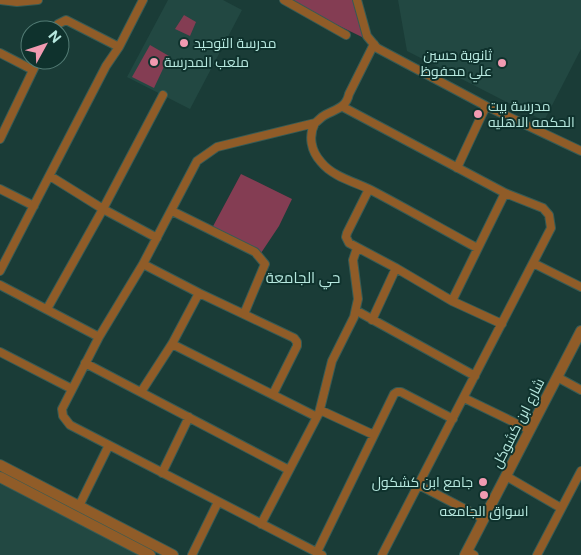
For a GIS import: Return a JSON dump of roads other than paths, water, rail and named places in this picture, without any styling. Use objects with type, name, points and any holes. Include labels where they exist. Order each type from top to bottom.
[{"type":"street","points":[[0,0],[17,2],[38,0]]},
{"type":"street","points":[[0,271],[106,66],[119,47],[143,0]]},
{"type":"street","points":[[284,0],[346,35]]},
{"type":"street","points":[[357,0],[364,30],[374,44],[383,52],[486,106],[581,151]]},
{"type":"street","points":[[70,22],[119,47]]},
{"type":"street","points":[[374,44],[343,107],[325,115],[315,123],[216,147],[197,161],[143,264],[99,336],[85,363],[62,409],[64,420],[70,425],[319,554],[394,394],[402,392],[453,419]]},
{"type":"street","points":[[0,53],[20,63]]},
{"type":"street","points":[[0,139],[33,70]]},
{"type":"street","points":[[47,309],[103,209],[163,95]]},
{"type":"street","points":[[457,168],[486,106]]},
{"type":"street","points":[[343,107],[506,193],[539,205],[549,215],[551,228],[382,555]]},
{"type":"street","points":[[315,123],[311,132],[311,140],[321,163],[334,173],[369,189],[477,248]]},
{"type":"street","points":[[50,176],[103,209],[157,238]]},
{"type":"street","points":[[0,189],[34,206]]},
{"type":"street","points":[[369,189],[346,235],[348,242],[452,301],[502,324]]},
{"type":"street","points":[[452,301],[506,193]]},
{"type":"street","points":[[172,211],[255,252],[263,261],[265,264],[244,314]]},
{"type":"street","points":[[261,524],[319,413],[332,360],[357,311],[358,299],[353,260],[357,248]]},
{"type":"street","points":[[533,263],[581,287]]},
{"type":"street","points":[[143,264],[199,293],[292,336],[297,342],[296,348],[272,394]]},
{"type":"street","points":[[372,320],[396,268]]},
{"type":"street","points":[[0,286],[99,336]]},
{"type":"street","points":[[141,392],[172,344],[199,293]]},
{"type":"street","points":[[357,311],[475,376]]},
{"type":"street","name":"شارع ابن كشوكل","points":[[469,554],[484,519],[581,331]]},
{"type":"street","points":[[172,344],[272,394],[374,435]]},
{"type":"street","points":[[0,352],[72,389]]},
{"type":"street","points":[[85,363],[289,470]]},
{"type":"street","points":[[557,377],[581,390]]},
{"type":"street","points":[[464,398],[530,430]]},
{"type":"street","points":[[162,473],[189,417]]},
{"type":"street","points":[[79,506],[109,445]]},
{"type":"street","points":[[0,465],[173,555]]},
{"type":"street","points":[[537,555],[561,508],[578,483],[581,471]]},
{"type":"street","points":[[506,476],[561,508]]},
{"type":"street","points":[[0,478],[150,555]]},
{"type":"street","points":[[419,485],[484,519]]},
{"type":"street","points":[[192,555],[218,502]]},
{"type":"place","name":"مدرسة التوحيد","points":[[184,43]]},
{"type":"place","name":"ملعب المدرسة","points":[[154,62]]},
{"type":"place","name":"ثانوية حسين علي محفوظ","points":[[502,63]]},
{"type":"place","name":"مدرسة بيت الحكمه الاهليه","points":[[478,114]]},
{"type":"place","name":"جامع ابن كشكول","points":[[483,482]]},
{"type":"place","name":"اسواق الجامعه","points":[[484,495]]},
{"type":"district","name":"حي الجامعة","points":[[303,277]]}]
